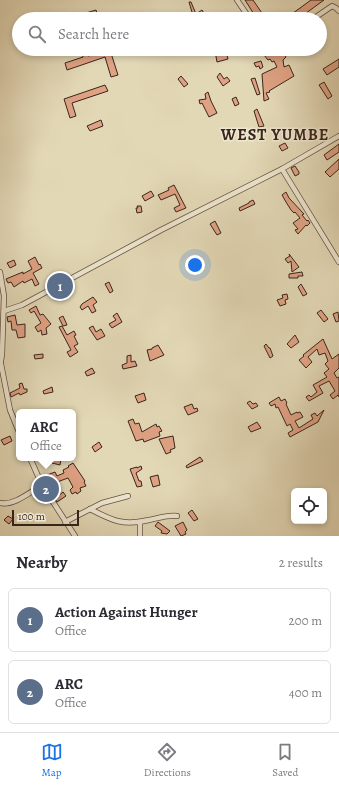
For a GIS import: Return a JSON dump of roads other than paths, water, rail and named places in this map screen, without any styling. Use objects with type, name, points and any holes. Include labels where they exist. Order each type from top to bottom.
[{"type":"street","points":[[237,0],[245,12]]},
{"type":"street","points":[[323,12],[332,6],[339,11]]},
{"type":"street","points":[[4,311],[22,305],[161,230],[282,169],[339,136]]},
{"type":"street","points":[[282,169],[339,262]]},
{"type":"street","points":[[0,272],[4,296],[0,366],[10,410],[16,425]]},
{"type":"street","points":[[31,461],[42,485],[75,536]]},
{"type":"street","points":[[0,503],[6,504],[13,502],[42,485]]},
{"type":"street","points":[[65,522],[108,501],[128,496]]},
{"type":"street","points":[[90,509],[116,522],[140,522],[169,515],[177,516]]},
{"type":"street","points":[[140,522],[140,536]]},
{"type":"place","name":"Action Against Hunger","points":[[60,286]]},
{"type":"place","name":"ARC","points":[[46,489]]},
{"type":"district","name":"WEST YUMBE","points":[[275,135]]}]
